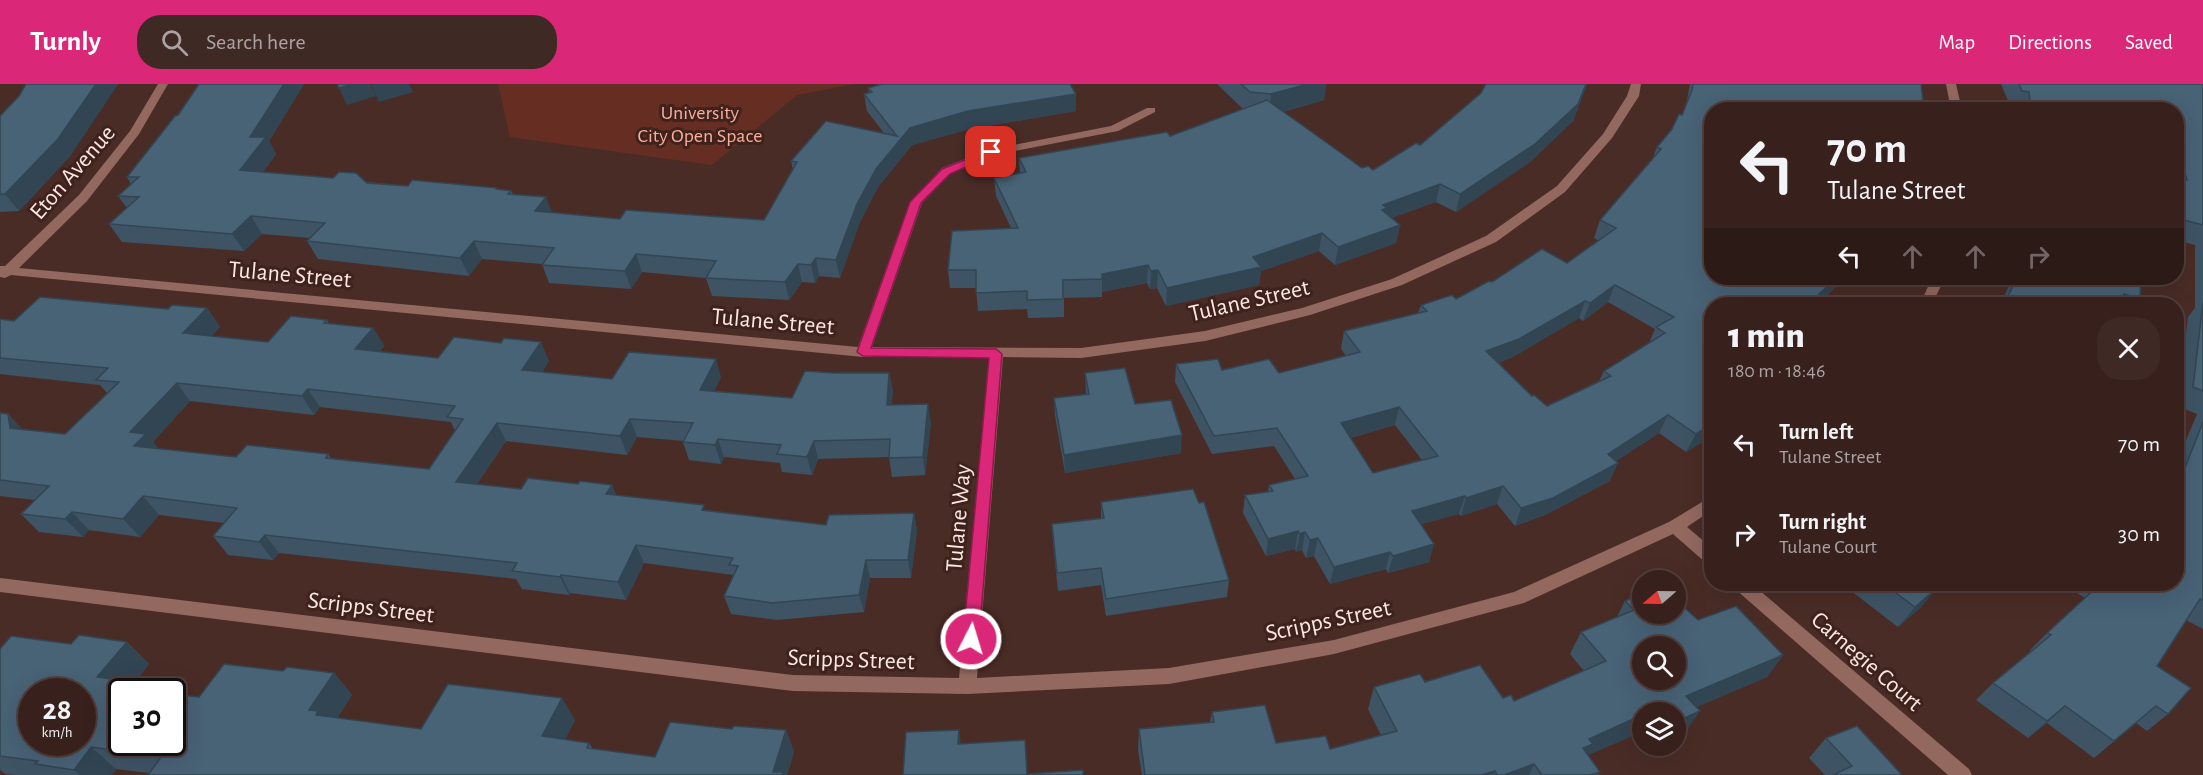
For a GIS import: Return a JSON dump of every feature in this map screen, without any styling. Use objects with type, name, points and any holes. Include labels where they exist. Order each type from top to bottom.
[{"type":"street","name":"Eton Avenue","points":[[3,273],[83,198],[135,132],[163,84]]},
{"type":"street","name":"Tulane Street","points":[[3,273],[863,352],[1081,353],[1204,336],[1305,312],[1397,282],[1491,239],[1561,189],[1608,136],[1633,96],[1636,84]]},
{"type":"street","points":[[1951,84],[1955,102]]},
{"type":"street","points":[[863,352],[916,202],[946,171],[991,152],[1114,129],[1151,110]]},
{"type":"street","name":"Tulane Way","points":[[967,686],[996,354]]},
{"type":"street","name":"Scripps Street","points":[[0,585],[792,683],[967,686],[1169,676],[1334,647],[1518,598],[1675,526],[1704,507]]},
{"type":"street","points":[[1675,526],[1704,551]]},
{"type":"street","name":"Carnegie Court","points":[[1749,591],[1962,775]]},
{"type":"green space","name":"University City Open Space","points":[[498,84],[854,84],[797,95],[712,165],[510,137]]},
{"type":"building","points":[[26,84],[96,84],[58,139],[5,194],[0,194],[0,116],[19,96]]},
{"type":"building","points":[[199,84],[284,84],[250,137],[266,137],[240,170],[333,178],[339,172],[356,173],[367,183],[408,186],[412,180],[497,188],[511,191],[508,194],[546,197],[535,211],[620,219],[626,210],[764,220],[797,162],[791,161],[826,121],[897,136],[864,94],[872,92],[868,88],[882,84],[1070,84],[1076,94],[968,111],[910,128],[876,169],[857,204],[836,260],[816,258],[811,265],[798,264],[785,282],[706,278],[716,261],[636,254],[625,271],[542,265],[554,248],[474,241],[460,258],[307,241],[325,223],[251,216],[232,234],[109,224],[139,197],[118,196],[139,177],[127,177],[178,115]]},
{"type":"building","points":[[337,84],[353,84],[339,88]]},
{"type":"building","points":[[1241,84],[1308,84],[1271,94],[1250,92]]},
{"type":"building","points":[[1486,84],[1586,84],[1578,104],[1535,144],[1460,194],[1440,184],[1383,205],[1387,208],[1382,210],[1400,225],[1338,247],[1322,233],[1253,257],[1261,267],[1167,288],[1158,270],[1151,271],[1148,265],[1102,274],[1102,279],[1063,280],[1063,299],[1027,300],[1027,291],[976,293],[976,270],[948,270],[952,231],[1018,228],[994,178],[1026,172],[1019,158],[1167,132],[1170,136],[1267,100],[1362,168],[1368,166],[1373,170],[1416,143],[1420,145],[1481,93]]},
{"type":"building","points":[[1693,84],[1921,84],[1923,102],[1704,102],[1704,285],[1829,285],[1819,294],[1826,297],[1704,297],[1704,429],[1696,434],[1668,415],[1608,454],[1618,463],[1553,498],[1521,508],[1503,486],[1412,511],[1434,544],[1393,556],[1390,552],[1334,567],[1318,538],[1310,540],[1305,532],[1300,534],[1298,531],[1268,539],[1245,495],[1273,491],[1269,485],[1308,476],[1277,428],[1214,436],[1176,364],[1218,359],[1222,370],[1269,359],[1279,373],[1360,352],[1344,331],[1427,311],[1421,305],[1452,295],[1456,299],[1489,281],[1492,282],[1542,249],[1567,263],[1616,228],[1600,220],[1661,149],[1657,147],[1672,129],[1679,114],[1682,115]],"holes":[[[1615,285],[1674,317],[1656,327],[1665,333],[1604,371],[1611,376],[1547,406],[1534,395],[1532,396],[1486,351],[1519,339],[1585,301],[1590,303]],[[1399,407],[1438,456],[1373,473],[1341,423]]]},
{"type":"building","points":[[2019,84],[2203,84],[2203,225],[2184,220],[2184,179],[2187,180],[2184,169],[2184,102],[2030,102],[2029,92],[2022,91]]},
{"type":"building","points":[[2014,285],[2141,285],[2140,297],[2124,294],[2123,297],[2008,297]]},
{"type":"building","points":[[40,297],[168,309],[172,305],[207,308],[183,333],[268,342],[291,316],[327,320],[324,323],[373,328],[355,349],[438,358],[454,337],[501,343],[504,338],[541,342],[522,370],[612,379],[629,352],[716,359],[700,390],[792,398],[805,371],[889,373],[887,405],[928,404],[923,457],[889,458],[890,439],[814,441],[807,457],[777,454],[781,445],[718,439],[715,445],[683,442],[693,423],[630,419],[620,436],[497,423],[456,482],[521,489],[528,478],[578,484],[580,481],[612,485],[606,494],[704,505],[702,510],[826,525],[829,515],[914,513],[908,560],[866,560],[859,595],[772,603],[724,596],[738,566],[729,565],[733,558],[636,545],[618,582],[512,571],[517,563],[265,535],[259,542],[213,536],[237,508],[143,496],[123,519],[72,512],[65,519],[21,514],[49,486],[0,480],[0,413],[8,414],[10,428],[65,434],[119,382],[96,380],[108,368],[0,358],[0,319],[14,321]],"holes":[[[177,383],[302,396],[308,389],[455,406],[447,417],[463,419],[429,469],[326,458],[328,454],[247,445],[236,457],[134,446],[146,434],[130,432]]]},
{"type":"building","points":[[2203,302],[2203,391],[2193,387]]},
{"type":"building","points":[[1125,368],[1135,404],[1171,400],[1182,435],[1064,455],[1054,398],[1089,394],[1085,373]]},
{"type":"building","points":[[2203,422],[2203,600],[2200,599],[2157,666],[2191,688],[2168,714],[2156,706],[2114,741],[2065,706],[2047,721],[1993,683],[2051,635],[2047,633],[2092,591],[2184,591],[2184,470]]},
{"type":"building","points":[[1193,489],[1199,503],[1204,502],[1229,580],[1106,599],[1101,568],[1057,573],[1052,524],[1104,518],[1101,502]]},
{"type":"building","points":[[1893,591],[1934,591],[1915,607]]},
{"type":"building","points":[[1632,598],[1632,608],[1625,601]]},
{"type":"building","points":[[1736,606],[1783,655],[1686,696],[1700,711],[1686,717],[1686,702],[1632,702],[1632,720],[1589,739],[1593,744],[1583,748],[1600,772],[1590,775],[1542,775],[1534,764],[1504,775],[1497,775],[1495,771],[1481,775],[1145,775],[1139,729],[1214,722],[1212,712],[1265,705],[1276,743],[1326,736],[1330,749],[1397,731],[1374,687],[1420,674],[1425,682],[1480,665],[1503,698],[1511,695],[1514,701],[1606,661],[1581,632],[1632,611],[1632,624],[1686,624],[1686,609],[1698,620]]},
{"type":"building","points":[[79,635],[127,642],[97,677],[108,678],[108,749],[96,748],[96,678],[18,678],[18,756],[84,756],[74,770],[35,764],[38,761],[0,756],[0,649],[11,636],[71,644]]},
{"type":"building","points":[[224,664],[283,671],[287,667],[334,673],[309,710],[318,711],[316,715],[421,729],[448,684],[562,698],[542,736],[589,743],[587,748],[655,757],[670,722],[732,729],[734,726],[786,730],[773,772],[783,772],[782,775],[148,775],[161,757],[154,756],[186,756],[186,696],[199,697]]},
{"type":"building","points":[[1857,726],[1902,775],[1833,775],[1852,766],[1826,738]]},
{"type":"building","points":[[959,730],[958,744],[1025,740],[1027,774],[1083,770],[1083,775],[903,775],[906,732]]},
{"type":"route","points":[[971,639],[996,354],[863,352],[916,202],[946,171],[991,152]]}]
